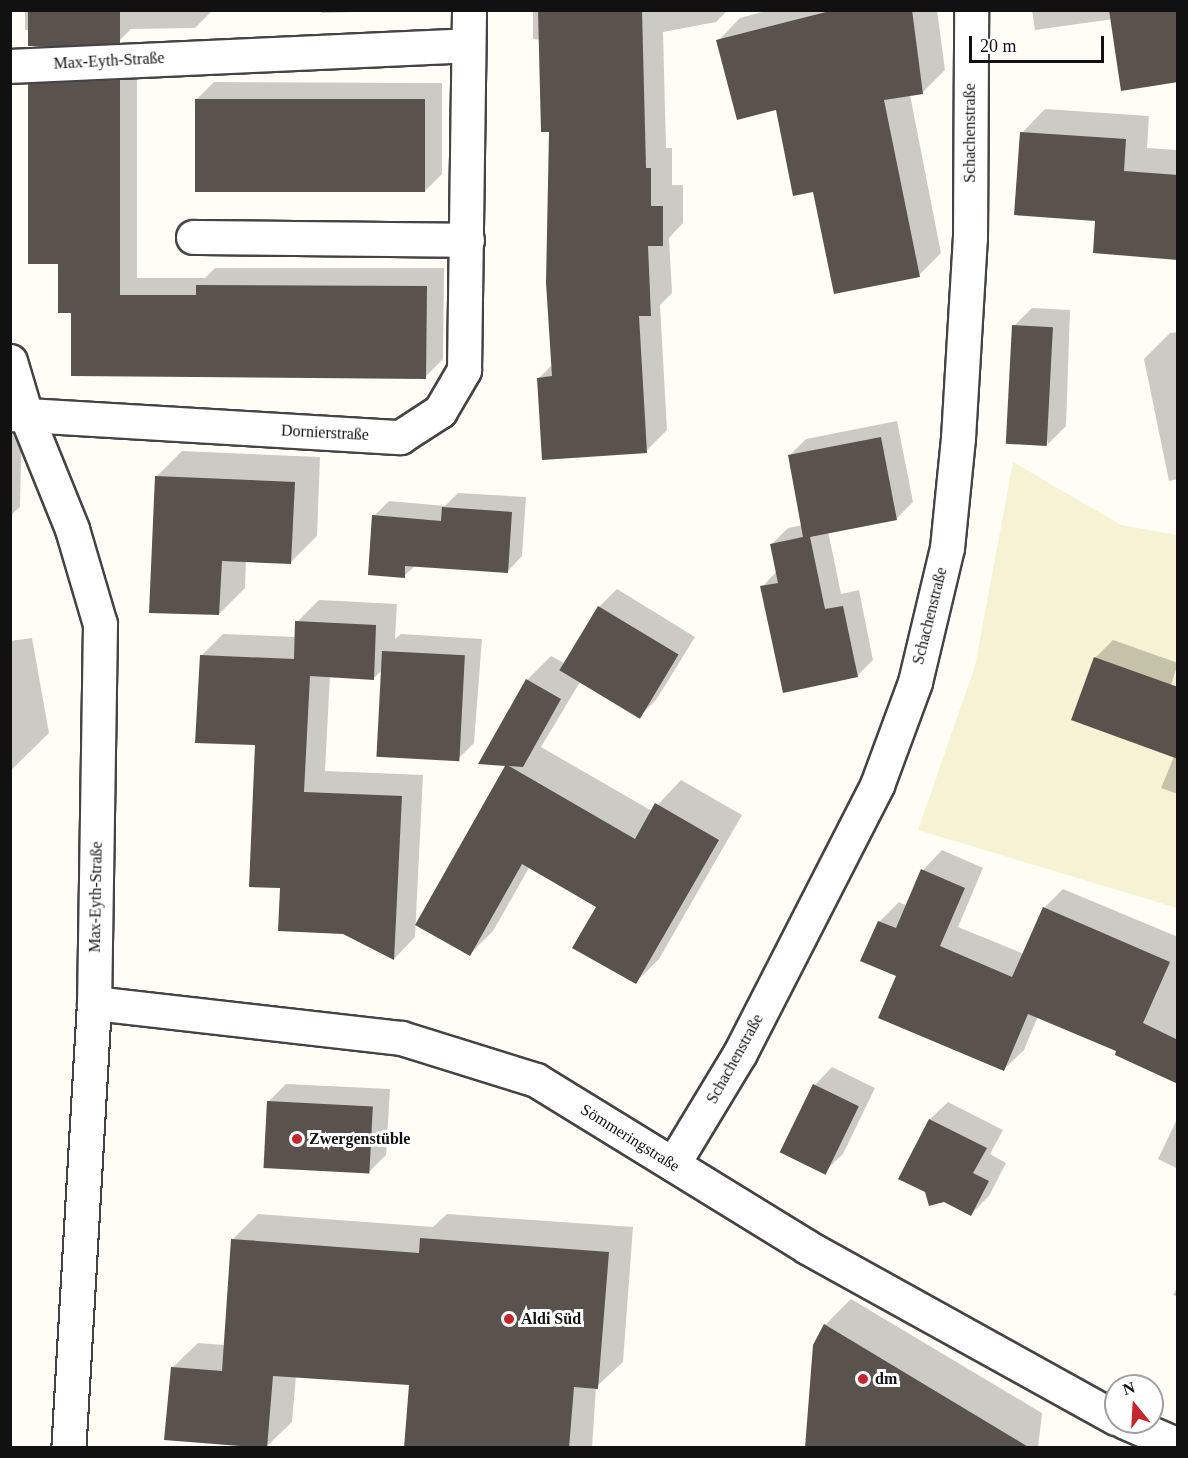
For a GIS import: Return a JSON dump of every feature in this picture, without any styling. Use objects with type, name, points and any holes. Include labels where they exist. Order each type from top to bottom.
[{"type":"street","name":"Dornierstraße","points":[[18,415],[400,437],[440,411],[464,370],[469,10]]},
{"type":"street","name":"Schachenstraße","points":[[673,1164],[740,1053],[877,785],[915,682],[947,548],[958,438],[970,238],[971,10]]},
{"type":"street","name":"Max-Eyth-Straße","points":[[10,66],[468,45]]},
{"type":"street","points":[[193,237],[467,240]]},
{"type":"street","name":"Max-Eyth-Straße","points":[[10,361],[18,415],[72,529],[100,624],[94,1003],[68,1448]]},
{"type":"street","name":"Sömmeringstraße","points":[[94,1003],[401,1038],[536,1080],[807,1247],[1104,1411]]},
{"type":"street","points":[[1153,1434],[1178,1445]]},
{"type":"shaded area","points":[[1013,462],[1121,525],[1177,535],[1177,908],[918,830],[975,666]]},
{"type":"building","points":[[28,10],[120,10],[120,46],[28,46]]},
{"type":"building","points":[[538,10],[642,10],[646,168],[651,168],[651,206],[663,206],[663,246],[648,246],[651,316],[639,316],[647,453],[542,460],[537,378],[552,376],[546,283],[549,132],[541,132]]},
{"type":"building","points":[[834,10],[912,10],[923,94],[884,100],[920,277],[834,294],[813,192],[793,196],[776,110],[737,120],[716,40]]},
{"type":"building","points":[[1109,10],[1178,10],[1178,82],[1121,91]]},
{"type":"building","points":[[120,80],[120,295],[196,295],[196,285],[427,286],[426,379],[71,376],[71,313],[58,313],[58,264],[28,264],[28,84]]},
{"type":"building","points":[[195,99],[425,99],[425,192],[195,192]]},
{"type":"building","points":[[1020,132],[1126,139],[1124,171],[1178,175],[1178,260],[1093,253],[1095,221],[1014,215]]},
{"type":"building","points":[[1012,325],[1053,327],[1047,446],[1006,444]]},
{"type":"building","points":[[881,437],[897,520],[810,537],[825,609],[843,606],[858,677],[783,693],[760,586],[778,583],[770,544],[803,537],[788,455]]},
{"type":"building","points":[[155,476],[295,482],[291,564],[222,561],[219,615],[149,613]]},
{"type":"building","points":[[442,507],[512,512],[508,573],[405,566],[405,578],[368,575],[372,515],[441,521]]},
{"type":"building","points":[[598,606],[679,654],[640,719],[559,670]]},
{"type":"building","points":[[295,621],[376,625],[374,680],[310,676],[304,792],[402,796],[394,960],[343,934],[278,931],[280,888],[249,887],[255,745],[195,743],[200,655],[294,659]]},
{"type":"building","points":[[382,651],[465,655],[459,761],[376,757]]},
{"type":"building","points":[[1094,657],[1178,687],[1178,759],[1071,720]]},
{"type":"building","points":[[526,679],[561,699],[523,767],[509,766],[635,839],[655,803],[719,840],[636,984],[572,948],[596,907],[522,864],[470,956],[415,925],[505,766],[478,764]]},
{"type":"building","points":[[921,869],[965,888],[940,946],[1012,977],[1043,907],[1170,962],[1143,1023],[1178,1040],[1178,1084],[1115,1055],[1116,1051],[1028,1014],[1004,1071],[878,1018],[896,976],[860,961],[878,921],[896,928]]},
{"type":"building","points":[[813,1084],[859,1106],[826,1175],[780,1152]]},
{"type":"building","points":[[267,1101],[373,1107],[369,1173],[263,1168]]},
{"type":"building","points":[[929,1119],[987,1148],[973,1173],[989,1181],[971,1216],[944,1202],[929,1206],[925,1192],[898,1179]]},
{"type":"building","points":[[420,1238],[609,1252],[598,1389],[574,1387],[569,1448],[404,1448],[409,1385],[273,1376],[267,1448],[164,1440],[171,1367],[222,1371],[231,1239],[419,1253]]},
{"type":"building","name":"dm","points":[[824,1324],[1030,1448],[805,1448],[813,1345]]},
{"type":"place","name":"Zwergenstüble","points":[[297,1139]]},
{"type":"place","name":"Aldi Süd","points":[[509,1319]]},
{"type":"place","name":"dm","points":[[863,1379]]}]
